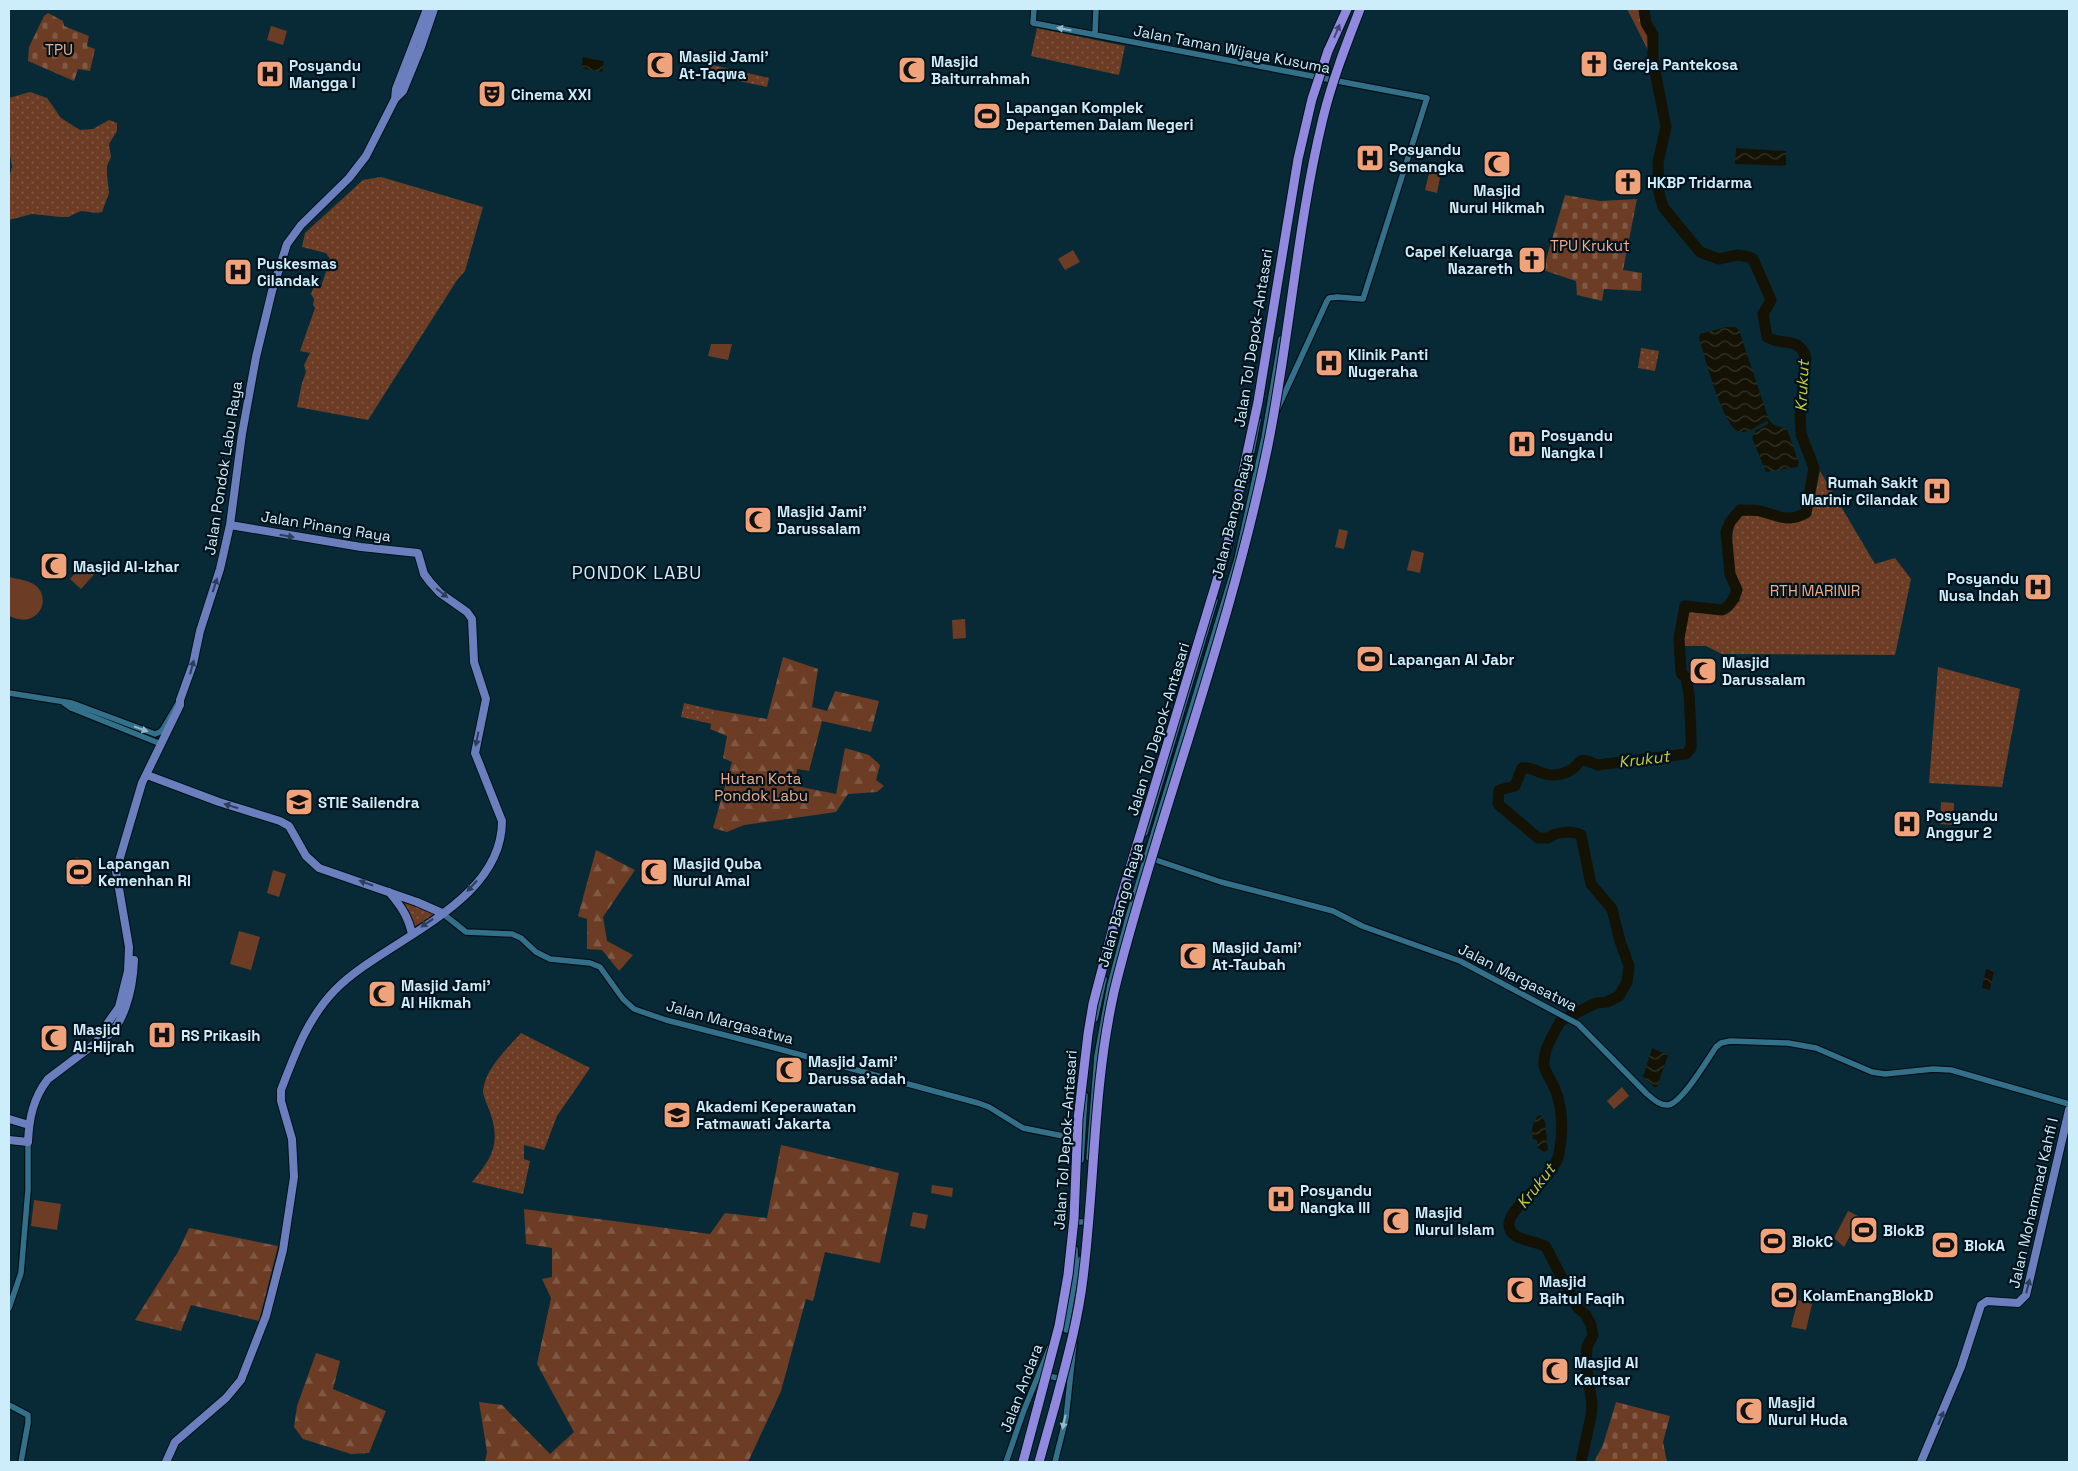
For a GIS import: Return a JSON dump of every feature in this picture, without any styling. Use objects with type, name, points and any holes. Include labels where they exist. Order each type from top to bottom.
[{"type":"highway","name":"Jalan Tol Depok–Antasari","points":[[1023,1462],[1059,1326],[1068,1275],[1074,1219],[1078,1120],[1093,1004],[1120,901],[1162,772],[1227,547],[1258,402],[1298,159],[1312,99],[1328,51],[1346,9]]},
{"type":"highway","name":"Jalan Tol Depok–Antasari","points":[[1039,1462],[1073,1332],[1083,1280],[1096,1119],[1103,1058],[1114,993],[1174,776],[1243,551],[1268,447],[1284,357],[1307,196],[1323,117],[1338,64],[1360,9]]},
{"type":"highway","points":[[1162,772],[1174,776]]},
{"type":"main road","points":[[395,99],[396,90],[427,9]]},
{"type":"main road","points":[[395,99],[403,91],[434,9]]},
{"type":"main road","name":"Jalan Pondok Labu Raya","points":[[28,1142],[29,1124],[36,1099],[48,1079],[97,1042],[100,1034],[119,1007],[128,971],[129,947],[116,871],[144,785],[180,705],[180,700],[193,664],[200,631],[220,569],[230,525],[249,395],[279,269],[288,244],[296,231],[349,178],[366,156],[395,99]]},
{"type":"main road","name":"Jalan Pinang Raya","points":[[230,525],[361,548],[418,553],[424,574],[430,582],[440,593],[467,612],[472,619],[474,662],[486,699],[474,753],[502,821],[502,831],[497,854],[487,871],[456,905],[442,913]]},
{"type":"main road","points":[[228,534],[239,526]]},
{"type":"main road","name":"Jalan Margasatwa","points":[[144,785],[219,802],[280,821],[289,826],[306,856],[319,868],[388,891],[442,913]]},
{"type":"main road","points":[[388,891],[409,920],[412,934]]},
{"type":"main road","points":[[166,1462],[175,1442],[226,1398],[241,1380],[266,1316],[283,1250],[294,1177],[292,1139],[281,1090],[306,1027],[335,989],[442,913]]},
{"type":"main road","name":"Jalan Mohammad Kahfi I","points":[[1921,1462],[1961,1367],[1981,1305],[1987,1301],[2018,1303],[2026,1295],[2069,1110]]},
{"type":"main road","points":[[9,1119],[29,1124]]},
{"type":"main road","points":[[9,1140],[28,1142]]},
{"type":"street","name":"Jalan Taman Wijaya Kusuma","points":[[1034,9],[1033,23],[1426,98]]},
{"type":"street","points":[[1095,35],[1096,9]]},
{"type":"street","name":"Jalan Bango Raya","points":[[1083,1129],[1087,1071],[1096,1011],[1109,957],[1162,772],[1227,559],[1257,428],[1297,184],[1314,102],[1321,79]]},
{"type":"street","name":"Jalan Bango Raya","points":[[1091,1126],[1095,1072],[1110,985],[1147,857],[1174,776],[1237,559],[1272,395],[1301,210],[1319,120],[1331,81]]},
{"type":"street","name":"Jalan Bango Raya","points":[[1257,428],[1277,412],[1329,298],[1337,296],[1363,299],[1426,98]]},
{"type":"street","points":[[1264,388],[1272,395],[1280,398],[1286,394]]},
{"type":"street","points":[[9,693],[62,702],[71,708],[155,734],[160,732],[180,700]]},
{"type":"street","points":[[118,724],[161,744]]},
{"type":"street","name":"Jalan Margasatwa","points":[[1138,854],[1222,882],[1333,911],[1362,926],[1460,961],[1570,1018],[1659,1104],[1665,1105],[1673,1102],[1683,1094],[1716,1047],[1721,1043],[1730,1041],[1788,1043],[1816,1048],[1872,1072],[1885,1074],[1932,1069],[1951,1070],[2069,1104]]},
{"type":"street","name":"Jalan Margasatwa","points":[[442,913],[466,932],[512,934],[522,938],[536,952],[550,959],[590,963],[600,967],[623,999],[634,1009],[671,1021],[978,1103],[989,1107],[1023,1128],[1063,1136],[1091,1126]]},
{"type":"street","points":[[1087,1071],[1095,1072]]},
{"type":"street","points":[[1054,1462],[1066,1418],[1075,1339],[1066,1330],[1076,1274],[1081,1264],[1086,1222],[1091,1126]]},
{"type":"street","points":[[1076,1274],[1074,1262],[1083,1129]]},
{"type":"street","points":[[9,1308],[21,1273],[28,1190],[28,1142]]},
{"type":"street","points":[[1077,1222],[1086,1222]]},
{"type":"street","name":"Jalan Andara","points":[[1006,1462],[1024,1410],[1056,1333],[1066,1330]]},
{"type":"street","points":[[1038,1374],[1070,1381]]},
{"type":"street","points":[[9,1406],[28,1415],[21,1462]]},
{"type":"green space","points":[[1627,9],[1646,9],[1648,50]]},
{"type":"green space","name":"TPU","points":[[48,13],[63,21],[64,26],[89,36],[87,46],[95,49],[90,71],[78,69],[74,81],[28,61],[29,47],[44,16]]},
{"type":"green space","points":[[271,26],[287,31],[283,45],[267,40]]},
{"type":"green space","points":[[1037,28],[1125,46],[1119,75],[1031,56]]},
{"type":"green space","points":[[708,64],[769,78],[767,87],[706,74]]},
{"type":"green space","points":[[30,92],[47,98],[61,118],[80,130],[93,129],[109,120],[117,123],[117,131],[109,144],[111,157],[107,166],[107,174],[109,193],[102,212],[81,211],[68,217],[32,214],[9,220],[9,178],[12,167],[9,149],[9,98]]},
{"type":"green space","points":[[1430,169],[1441,172],[1437,193],[1425,190]]},
{"type":"green space","points":[[381,177],[483,207],[465,271],[457,280],[368,420],[297,407],[306,372],[304,365],[310,353],[300,351],[315,308],[313,305],[314,299],[311,294],[314,286],[321,287],[330,259],[326,253],[302,247],[305,233],[363,180]]},
{"type":"green space","name":"TPU Krukut","points":[[1565,195],[1600,201],[1637,199],[1623,270],[1642,273],[1641,291],[1604,289],[1602,301],[1577,295],[1576,281],[1543,270]]},
{"type":"green space","points":[[1073,250],[1080,262],[1065,270],[1058,259]]},
{"type":"green space","points":[[711,344],[732,344],[728,360],[708,356]]},
{"type":"green space","points":[[1641,348],[1659,351],[1655,371],[1638,368]]},
{"type":"green space","name":"RTH MARINIR","points":[[1820,471],[1875,564],[1895,558],[1911,579],[1895,655],[1722,654],[1706,646],[1681,646],[1689,610],[1726,610],[1740,601],[1730,553],[1737,506],[1800,519],[1813,506]]},
{"type":"green space","points":[[1339,529],[1348,531],[1344,549],[1335,547]]},
{"type":"green space","points":[[1412,550],[1424,553],[1420,573],[1407,570]]},
{"type":"green space","points":[[87,560],[98,570],[81,589],[70,579]]},
{"type":"green space","points":[[9,577],[35,585],[42,594],[41,609],[33,617],[23,620],[9,616]]},
{"type":"green space","points":[[965,619],[966,638],[953,639],[952,620]]},
{"type":"green space","name":"Lapangan Al Jabr","points":[[1368,648],[1377,650],[1372,670],[1363,668]]},
{"type":"green space","name":"Hutan Kota Pondok Labu","points":[[783,657],[818,669],[812,707],[827,711],[835,691],[879,701],[871,732],[822,721],[809,771],[797,769],[796,786],[836,794],[845,748],[869,755],[880,765],[876,780],[884,786],[877,792],[848,794],[836,812],[744,825],[727,832],[713,828],[732,762],[723,758],[727,736],[710,729],[715,710],[767,719]]},
{"type":"green space","points":[[1938,667],[2020,689],[2002,787],[1929,783]]},
{"type":"green space","points":[[684,703],[715,710],[712,724],[681,717]]},
{"type":"green space","points":[[1941,802],[1954,803],[1953,825],[1940,824]]},
{"type":"green space","points":[[596,850],[635,870],[603,917],[607,941],[633,955],[619,971],[602,950],[587,949],[587,919],[578,916]]},
{"type":"green space","name":"Lapangan Kemenhan RI","points":[[76,857],[91,862],[83,887],[68,882]]},
{"type":"green space","points":[[273,870],[286,874],[279,897],[267,893]]},
{"type":"green space","points":[[399,899],[435,914],[414,927],[408,911]]},
{"type":"green space","points":[[239,931],[260,937],[251,970],[230,964]]},
{"type":"green space","points":[[521,1033],[590,1068],[557,1116],[544,1150],[524,1145],[524,1159],[530,1161],[523,1194],[472,1182],[485,1165],[493,1150],[495,1133],[483,1093],[485,1082],[498,1059]]},
{"type":"green space","points":[[1622,1087],[1629,1096],[1614,1109],[1607,1101]]},
{"type":"green space","points":[[781,1145],[899,1173],[880,1263],[825,1252],[813,1301],[806,1299],[781,1391],[748,1462],[485,1462],[487,1452],[479,1402],[502,1405],[550,1454],[574,1432],[537,1364],[551,1298],[542,1279],[552,1277],[552,1248],[526,1244],[524,1209],[710,1234],[725,1213],[767,1218]]},
{"type":"green space","points":[[932,1185],[953,1188],[952,1197],[931,1193]]},
{"type":"green space","points":[[34,1200],[61,1204],[57,1230],[31,1226]]},
{"type":"green space","points":[[1848,1211],[1860,1217],[1844,1247],[1834,1238]]},
{"type":"green space","points":[[913,1212],[928,1215],[925,1229],[910,1226]]},
{"type":"green space","points":[[189,1228],[278,1246],[259,1321],[191,1305],[181,1331],[135,1320],[178,1252]]},
{"type":"green space","points":[[1798,1300],[1812,1304],[1806,1330],[1791,1327]]},
{"type":"green space","points":[[316,1353],[340,1361],[333,1389],[386,1411],[369,1453],[351,1454],[303,1439],[294,1427],[297,1406]]},
{"type":"green space","points":[[1616,1402],[1670,1416],[1663,1442],[1667,1462],[1594,1462],[1603,1445]]},
{"type":"water","points":[[583,57],[604,61],[602,72],[581,68]]},
{"type":"water","points":[[1736,148],[1786,151],[1786,166],[1735,164]]},
{"type":"water","points":[[1726,327],[1735,327],[1739,330],[1769,420],[1774,425],[1787,429],[1799,463],[1797,467],[1766,472],[1752,438],[1756,430],[1768,424],[1768,421],[1751,430],[1740,432],[1734,428],[1721,406],[1699,338],[1700,334]]},
{"type":"water","points":[[1986,969],[1994,971],[1990,990],[1982,988]]},
{"type":"water","points":[[1652,1048],[1668,1055],[1657,1087],[1654,1087],[1643,1077]]},
{"type":"water","points":[[1541,1115],[1545,1122],[1548,1150],[1544,1152],[1538,1148],[1537,1140],[1533,1139],[1532,1133],[1534,1122]]},
{"type":"waterway","name":"Krukut","points":[[1581,1462],[1592,1404],[1586,1364],[1587,1347],[1593,1335],[1591,1325],[1586,1315],[1577,1307],[1546,1247],[1518,1237],[1513,1234],[1509,1225],[1516,1210],[1549,1173],[1559,1154],[1562,1129],[1560,1105],[1544,1065],[1549,1043],[1560,1022],[1564,1019],[1596,1003],[1607,1002],[1619,996],[1627,982],[1629,966],[1612,909],[1591,884],[1581,835],[1564,832],[1548,838],[1538,838],[1498,804],[1499,790],[1515,786],[1522,768],[1530,768],[1545,774],[1555,775],[1573,769],[1582,761],[1597,765],[1686,754],[1691,748],[1689,694],[1686,678],[1681,673],[1679,638],[1685,606],[1722,610],[1730,604],[1737,590],[1730,574],[1726,532],[1730,522],[1740,510],[1760,511],[1788,518],[1806,513],[1814,468],[1801,434],[1800,415],[1806,358],[1799,346],[1767,337],[1763,314],[1771,300],[1753,259],[1738,255],[1719,259],[1700,252],[1663,207],[1659,193],[1658,162],[1666,127],[1653,61],[1653,35],[1646,23],[1644,9]]},
{"type":"place","name":"Gereja Pantekosa","points":[[1594,64]]},
{"type":"place","name":"Masjid Jami' At-Taqwa","points":[[660,65]]},
{"type":"place","name":"Masjid Baiturrahmah","points":[[912,70]]},
{"type":"place","name":"Posyandu Mangga I","points":[[270,74]]},
{"type":"place","name":"Cinema XXI","points":[[492,94]]},
{"type":"place","name":"Lapangan Komplek Departemen Dalam Negeri","points":[[987,116]]},
{"type":"place","name":"Posyandu Semangka","points":[[1370,158]]},
{"type":"place","name":"Masjid Nurul Hikmah","points":[[1497,164]]},
{"type":"place","name":"HKBP Tridarma","points":[[1628,182]]},
{"type":"place","name":"Capel Keluarga Nazareth","points":[[1532,260]]},
{"type":"place","name":"Puskesmas Cilandak","points":[[238,272]]},
{"type":"place","name":"Klinik Panti Nugeraha","points":[[1329,363]]},
{"type":"place","name":"Posyandu Nangka I","points":[[1522,444]]},
{"type":"place","name":"Rumah Sakit Marinir Cilandak","points":[[1937,491]]},
{"type":"place","name":"Masjid Jami' Darussalam","points":[[758,520]]},
{"type":"place","name":"Masjid Al-Izhar","points":[[54,566]]},
{"type":"place","name":"Posyandu Nusa Indah","points":[[2038,587]]},
{"type":"place","name":"Lapangan Al Jabr","points":[[1370,659]]},
{"type":"place","name":"Masjid Darussalam","points":[[1703,671]]},
{"type":"place","name":"STIE Sailendra","points":[[299,802]]},
{"type":"place","name":"Posyandu Anggur 2","points":[[1907,824]]},
{"type":"place","name":"Lapangan Kemenhan RI","points":[[79,872]]},
{"type":"place","name":"Masjid Quba Nurul Amal","points":[[654,872]]},
{"type":"place","name":"Masjid Jami' At-Taubah","points":[[1193,956]]},
{"type":"place","name":"Masjid Jami' Al Hikmah","points":[[382,994]]},
{"type":"place","name":"RS Prikasih","points":[[162,1035]]},
{"type":"place","name":"Masjid Al-Hijrah","points":[[54,1038]]},
{"type":"place","name":"Masjid Jami' Darussa'adah","points":[[789,1070]]},
{"type":"place","name":"Akademi Keperawatan Fatmawati Jakarta","points":[[677,1115]]},
{"type":"place","name":"Posyandu Nangka III","points":[[1281,1199]]},
{"type":"place","name":"Masjid Nurul Islam","points":[[1396,1221]]},
{"type":"place","name":"BlokB","points":[[1864,1230]]},
{"type":"place","name":"BlokC","points":[[1773,1241]]},
{"type":"place","name":"BlokA","points":[[1945,1245]]},
{"type":"place","name":"Masjid Baitul Faqih","points":[[1520,1290]]},
{"type":"place","name":"KolamEnangBlokD","points":[[1784,1295]]},
{"type":"place","name":"Masjid Al Kautsar","points":[[1555,1371]]},
{"type":"place","name":"Masjid Nurul Huda","points":[[1749,1411]]},
{"type":"district","name":"PONDOK LABU","points":[[637,572]]}]
